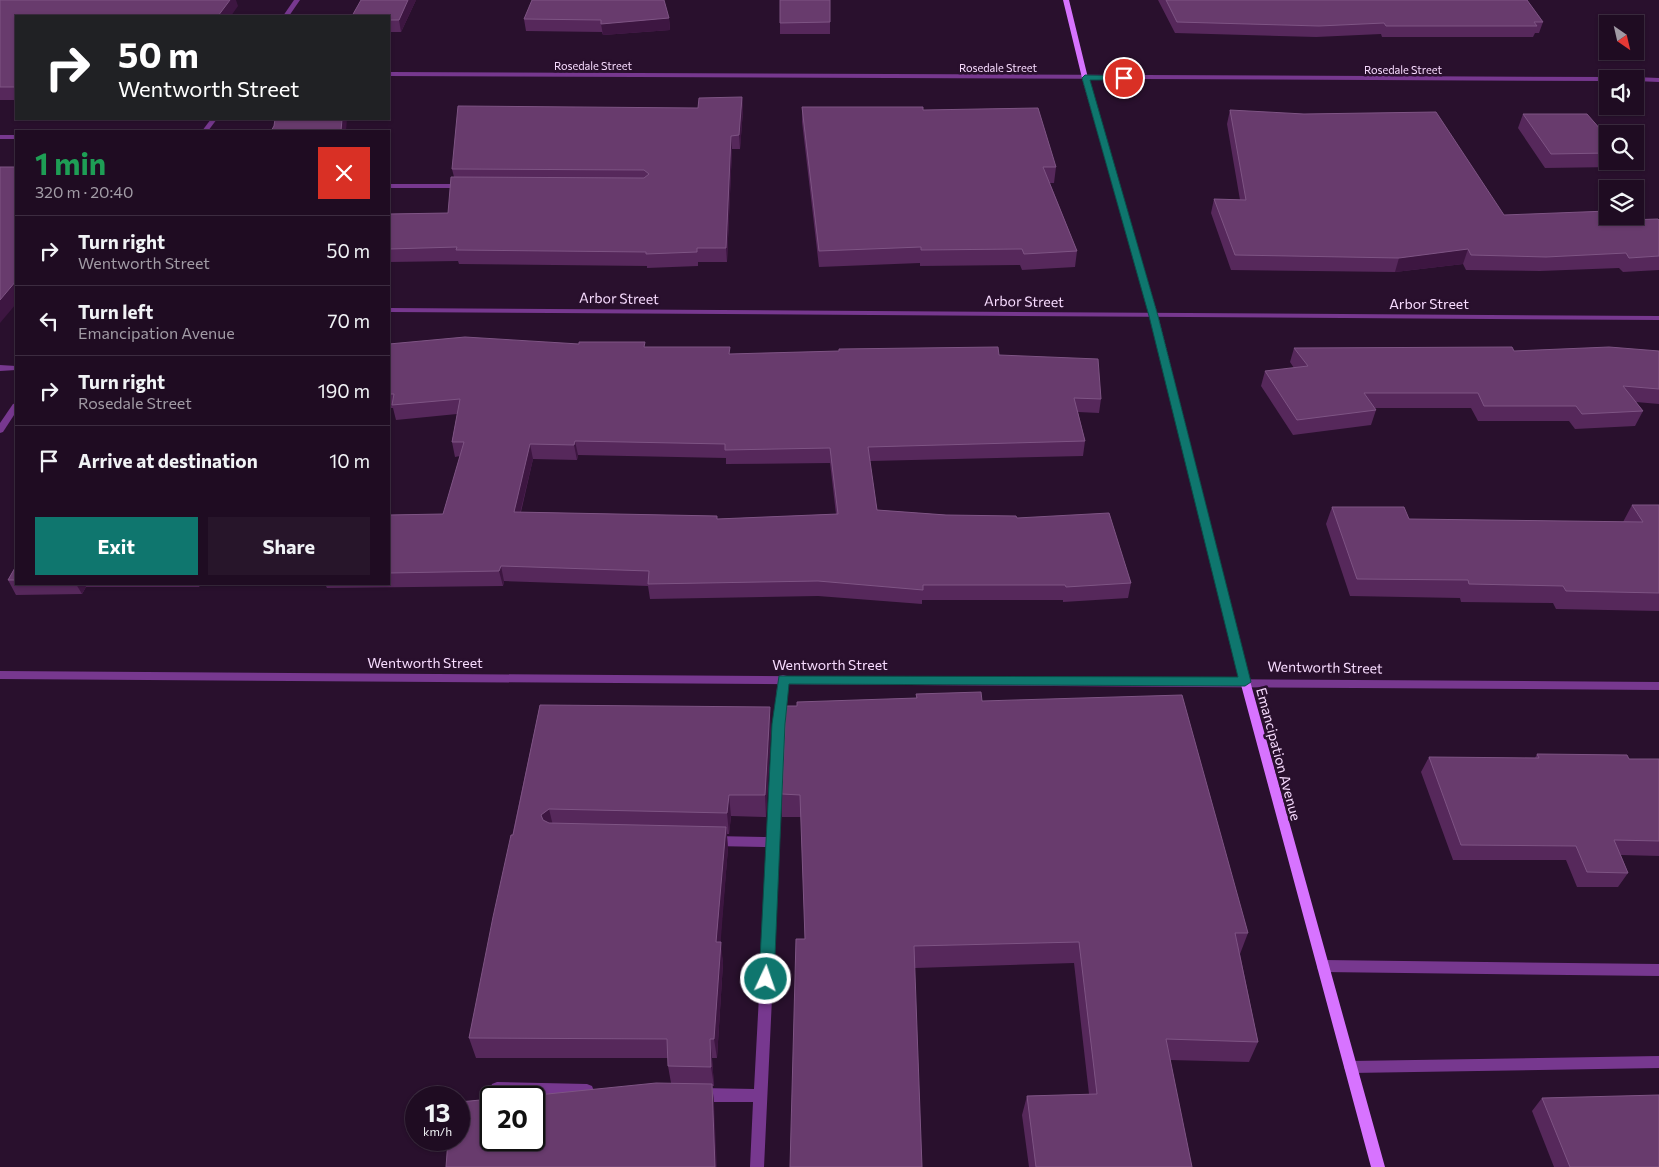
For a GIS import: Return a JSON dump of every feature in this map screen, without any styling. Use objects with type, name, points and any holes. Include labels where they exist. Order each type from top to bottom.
[{"type":"main road","name":"Emancipation Avenue","points":[[1066,0],[1085,78],[1154,316],[1245,682],[1378,1167]]},
{"type":"street","points":[[287,15],[297,0]]},
{"type":"street","name":"Rosedale Street","points":[[390,74],[1599,79]]},
{"type":"street","points":[[1644,80],[1659,80]]},
{"type":"street","points":[[0,137],[15,137]]},
{"type":"street","points":[[390,186],[468,186]]},
{"type":"street","name":"Arbor Street","points":[[390,310],[1659,318]]},
{"type":"street","points":[[0,368],[15,368]]},
{"type":"street","points":[[0,430],[15,408]]},
{"type":"street","name":"Wentworth Street","points":[[0,675],[1659,686]]},
{"type":"street","points":[[756,1167],[783,679]]},
{"type":"street","points":[[704,840],[773,842]]},
{"type":"street","points":[[1323,966],[1659,970]]},
{"type":"street","points":[[1351,1067],[1659,1062]]},
{"type":"street","points":[[545,1090],[604,1092]]},
{"type":"street","points":[[682,1094],[760,1096]]},
{"type":"building","points":[[0,0],[230,0],[219,15],[15,15],[15,87],[0,87]]},
{"type":"building","points":[[361,0],[408,0],[399,20],[390,20],[390,15],[353,15]]},
{"type":"building","points":[[532,0],[664,0],[669,18],[601,24],[601,20],[524,19]]},
{"type":"building","points":[[780,0],[830,0],[830,22],[780,23]]},
{"type":"building","points":[[1166,0],[1527,0],[1543,22],[1534,22],[1537,26],[1386,26],[1384,23],[1319,26],[1177,22]]},
{"type":"building","points":[[742,97],[739,135],[731,136],[726,248],[697,248],[697,252],[646,254],[646,252],[456,250],[457,247],[390,249],[390,214],[448,213],[451,177],[644,178],[649,174],[644,170],[452,169],[458,106],[698,108],[699,98]]},
{"type":"building","points":[[802,107],[923,107],[923,110],[1038,108],[1056,167],[1043,167],[1077,251],[1024,254],[1022,249],[921,250],[921,247],[819,251]]},
{"type":"building","points":[[1230,110],[1304,114],[1436,112],[1504,215],[1599,211],[1599,225],[1644,225],[1644,219],[1658,219],[1659,256],[1629,258],[1626,253],[1546,257],[1471,255],[1468,249],[1399,258],[1235,255],[1214,199],[1246,200]]},
{"type":"building","points":[[1523,114],[1587,114],[1599,128],[1599,153],[1551,154]]},
{"type":"building","points":[[275,120],[342,120],[341,130],[272,130]]},
{"type":"building","points":[[0,167],[15,167],[15,282],[0,300]]},
{"type":"building","points":[[465,337],[579,344],[579,342],[645,342],[644,347],[730,347],[729,354],[839,351],[839,349],[998,347],[999,355],[1098,359],[1101,399],[1074,398],[1085,441],[868,447],[877,510],[946,515],[1016,516],[1017,518],[1109,513],[1131,583],[1066,587],[1065,585],[923,585],[923,590],[818,581],[648,584],[649,571],[501,566],[499,571],[390,573],[390,515],[443,514],[464,442],[452,442],[460,399],[392,405],[394,394],[390,394],[390,344]],"holes":[[[575,441],[725,444],[725,450],[830,448],[838,514],[717,519],[717,516],[514,512],[530,444],[574,445]]]},
{"type":"building","points":[[1512,347],[1514,351],[1609,347],[1659,351],[1659,389],[1623,386],[1643,411],[1582,414],[1576,406],[1484,406],[1478,393],[1364,393],[1376,410],[1297,420],[1265,371],[1308,366],[1294,348]]},
{"type":"building","points":[[1632,505],[1659,505],[1659,593],[1566,591],[1563,586],[1469,584],[1468,580],[1357,579],[1332,507],[1404,507],[1409,519],[1643,522]]},
{"type":"building","points":[[15,568],[15,580],[8,580]]},
{"type":"building","points":[[981,692],[982,701],[1182,695],[1248,933],[1235,933],[1258,1042],[1166,1039],[1192,1167],[1036,1167],[1027,1096],[1097,1094],[1079,942],[914,946],[922,1167],[790,1167],[796,939],[805,939],[800,795],[782,794],[786,706],[797,706],[797,702],[917,698],[916,694]]},
{"type":"building","points":[[540,705],[770,707],[765,795],[729,795],[727,813],[549,809],[541,815],[543,820],[549,823],[726,827],[716,942],[721,942],[714,1039],[710,1039],[711,1067],[668,1066],[667,1039],[469,1038],[493,917],[511,835],[513,835]]},
{"type":"building","points":[[1537,754],[1627,755],[1629,759],[1659,759],[1659,841],[1614,840],[1628,873],[1587,872],[1576,846],[1461,845],[1429,757],[1539,758]]},
{"type":"building","points":[[656,1083],[712,1084],[715,1167],[446,1167],[447,1151],[470,1151],[470,1101],[480,1100],[480,1151],[545,1151],[545,1094]]},
{"type":"building","points":[[1659,1095],[1659,1167],[1570,1167],[1542,1098]]},
{"type":"route","points":[[766,979],[783,679],[1245,682],[1154,316],[1085,78],[1124,78]]}]
